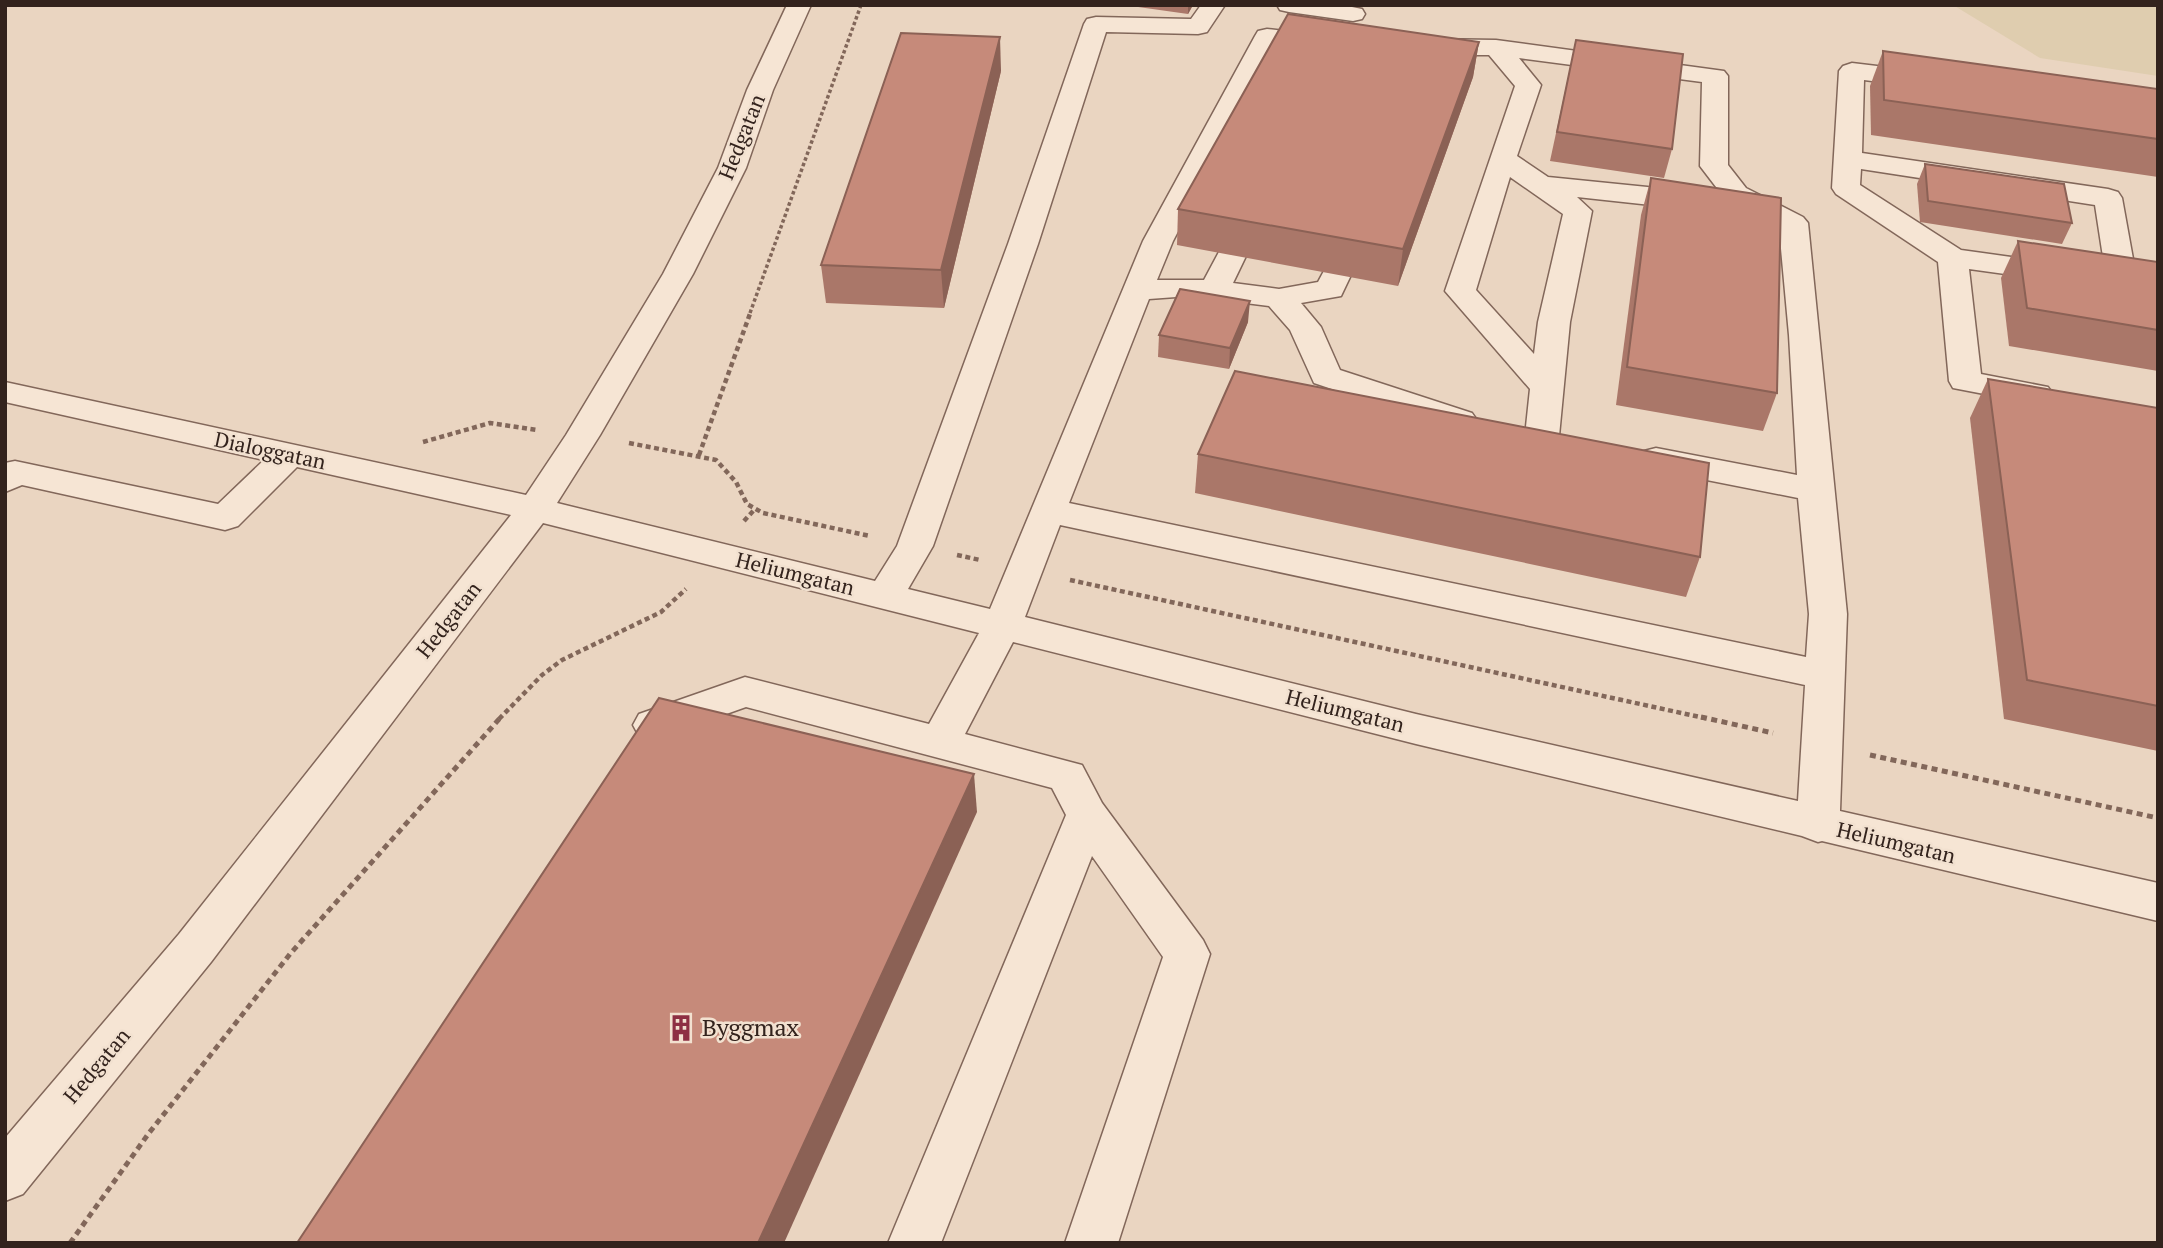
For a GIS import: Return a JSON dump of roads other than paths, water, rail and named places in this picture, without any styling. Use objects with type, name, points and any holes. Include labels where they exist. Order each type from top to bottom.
[{"type":"street","name":"Hedgatan","points":[[5,1177],[195,948],[534,509],[583,435],[678,274],[732,168],[760,90],[799,5]]},
{"type":"street","points":[[885,596],[915,546],[1023,244],[1096,24],[1198,27],[1213,5]]},
{"type":"street","points":[[1289,5],[1353,14]]},
{"type":"street","points":[[940,743],[1002,626],[1158,242],[1267,36],[1342,48]]},
{"type":"street","points":[[1496,48],[1528,85],[1460,291],[1547,388]]},
{"type":"street","points":[[1417,54],[1496,48],[1715,76],[1714,166],[1736,194],[1793,223],[1828,614],[1818,825]]},
{"type":"street","points":[[1847,159],[2108,198],[2122,281],[1953,258],[1846,188],[1847,159],[1852,71],[1958,85]]},
{"type":"street","points":[[1279,298],[1305,327],[1326,376],[1442,416],[1530,434],[1547,388],[1554,322],[1578,211],[1502,158]]},
{"type":"street","points":[[1542,185],[1761,207]]},
{"type":"street","points":[[1214,290],[1231,256]]},
{"type":"street","points":[[1953,258],[1965,381],[2068,400]]},
{"type":"street","points":[[1138,291],[1190,286],[1279,298],[1330,289],[1336,275]]},
{"type":"street","name":"Dialoggatan","points":[[5,392],[534,509]]},
{"type":"street","points":[[1624,453],[1816,491]]},
{"type":"street","points":[[5,481],[15,472],[225,518],[289,455]]},
{"type":"street","name":"Heliumgatan","points":[[534,509],[1416,729],[1818,825],[2158,902]]},
{"type":"street","points":[[1049,511],[1825,676]]},
{"type":"street","points":[[621,755],[636,732],[745,692],[1067,776],[1087,815],[1187,954],[1091,1243]]},
{"type":"street","points":[[914,1243],[1087,815]]},
{"type":"place","name":"Byggmax","points":[[681,1028]]}]
